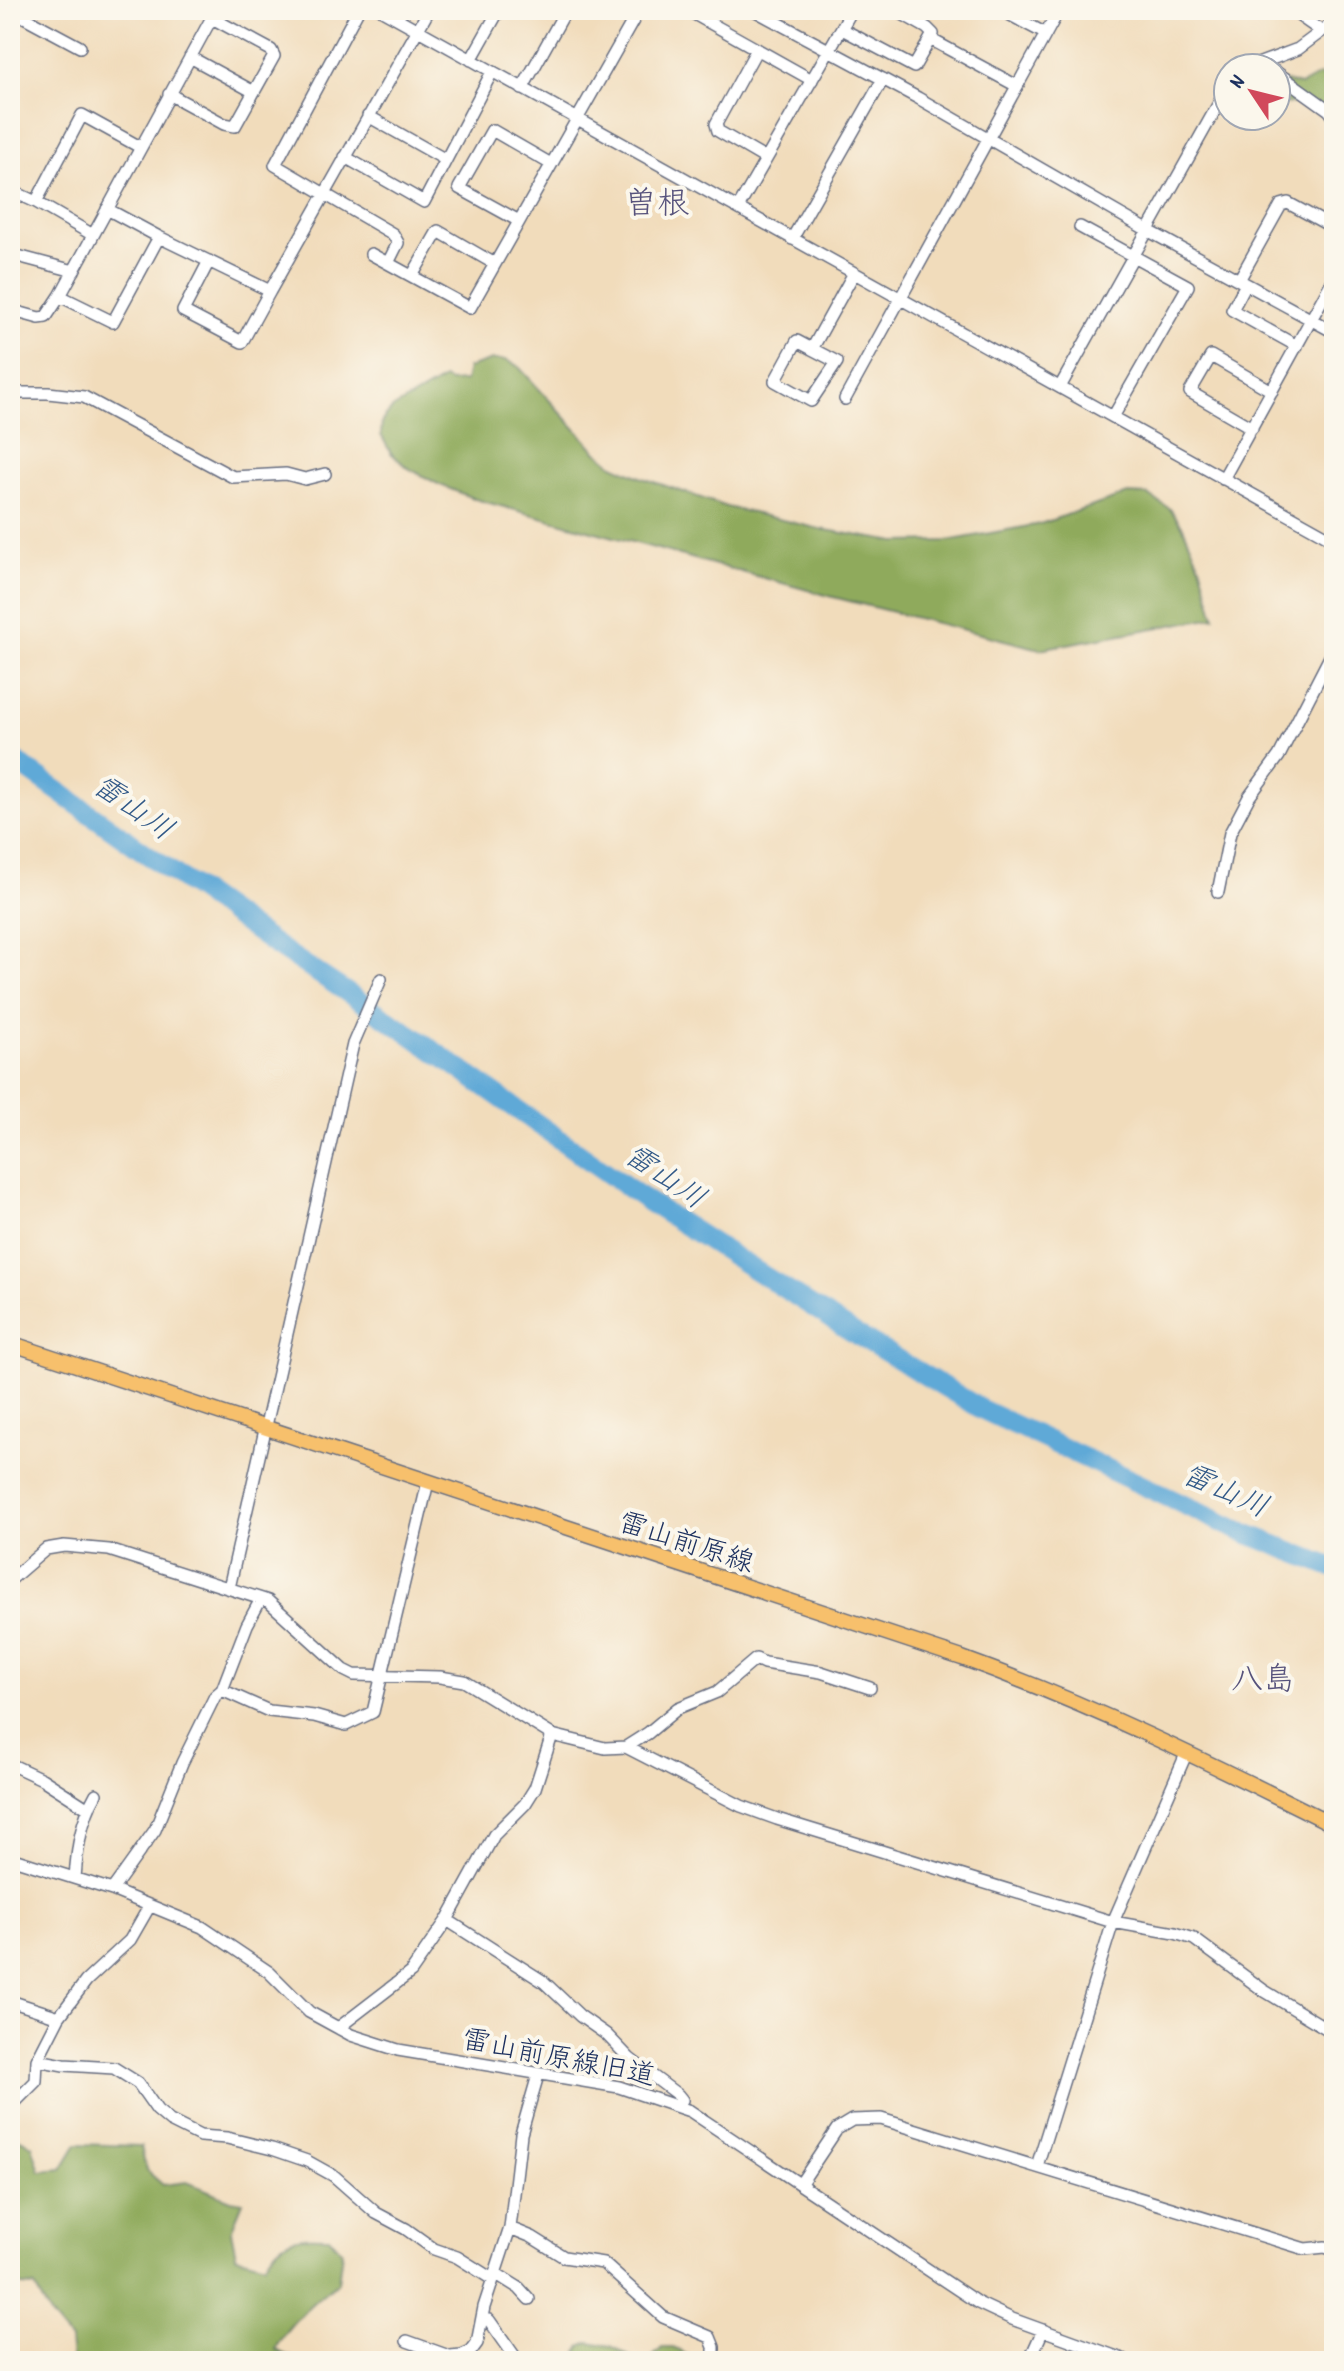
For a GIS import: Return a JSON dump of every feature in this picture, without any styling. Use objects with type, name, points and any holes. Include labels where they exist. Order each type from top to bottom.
[{"type":"main road","name":"雷山前原線","points":[[10,1343],[1033,1683],[1187,1752],[1334,1825]]},
{"type":"street","points":[[11,10],[80,47]]},
{"type":"street","points":[[358,10],[275,165],[393,234],[398,243],[388,263]]},
{"type":"street","points":[[382,10],[1334,540]]},
{"type":"street","points":[[209,261],[183,311],[242,342],[429,10]]},
{"type":"street","points":[[471,60],[499,10]]},
{"type":"street","points":[[522,89],[566,10]]},
{"type":"street","points":[[371,254],[470,308],[639,10]]},
{"type":"street","points":[[687,10],[812,80]]},
{"type":"street","points":[[754,10],[988,137],[1149,231],[1334,332]]},
{"type":"street","points":[[738,208],[852,10]]},
{"type":"street","points":[[842,29],[914,67],[933,34],[895,10]]},
{"type":"street","points":[[1001,10],[1046,34]]},
{"type":"street","points":[[845,399],[1059,10]]},
{"type":"street","points":[[1291,10],[1321,31]]},
{"type":"street","points":[[10,310],[46,317],[74,271],[140,147],[169,94],[214,14],[271,50],[274,56],[235,126],[224,124],[169,94]]},
{"type":"street","points":[[1292,52],[1334,22]]},
{"type":"street","points":[[930,39],[1017,86]]},
{"type":"street","points":[[757,49],[716,124],[718,131],[766,159]]},
{"type":"street","points":[[190,57],[254,92]]},
{"type":"street","points":[[345,157],[424,202],[492,72]]},
{"type":"street","points":[[792,239],[883,79]]},
{"type":"street","points":[[1292,83],[1334,117]]},
{"type":"street","points":[[36,202],[82,115],[140,147]]},
{"type":"street","points":[[368,116],[446,160]]},
{"type":"street","points":[[1060,387],[1212,116]]},
{"type":"street","points":[[519,221],[459,188],[492,130],[551,164]]},
{"type":"street","points":[[10,190],[93,235]]},
{"type":"street","points":[[1297,346],[1232,310],[1281,205],[1288,203],[1334,228]]},
{"type":"street","points":[[107,209],[270,291]]},
{"type":"street","points":[[1080,227],[1188,286],[1113,417]]},
{"type":"street","points":[[412,276],[438,231],[495,264]]},
{"type":"street","points":[[60,296],[113,322],[159,237]]},
{"type":"street","points":[[10,254],[74,271]]},
{"type":"street","points":[[812,349],[854,273]]},
{"type":"street","points":[[1223,479],[1334,278]]},
{"type":"street","points":[[797,341],[812,349],[837,362],[811,401],[775,381],[797,341]]},
{"type":"street","points":[[1252,428],[1190,392],[1211,356],[1272,391]]},
{"type":"street","points":[[10,393],[84,397],[233,477],[286,474],[305,479],[325,474]]},
{"type":"street","points":[[1218,892],[1230,833],[1249,797],[1279,756],[1334,649]]},
{"type":"street","points":[[229,1588],[357,1029],[381,979]]},
{"type":"street","points":[[222,1690],[269,1711],[314,1716],[346,1725],[373,1712],[428,1482]]},
{"type":"street","points":[[10,1580],[46,1549],[64,1546],[109,1550],[268,1601],[344,1670],[354,1675],[440,1677],[464,1681],[552,1735],[605,1748],[626,1747],[678,1708],[717,1692],[756,1659],[821,1672],[870,1688]]},
{"type":"street","points":[[112,1890],[155,1830],[182,1763],[215,1696],[222,1690],[247,1625],[261,1599]]},
{"type":"street","points":[[340,2029],[411,1972],[447,1920],[494,1835],[525,1804],[535,1788],[552,1735]]},
{"type":"street","points":[[626,1747],[741,1806],[777,1819],[1113,1922],[1194,1939],[1263,1990],[1334,2033]]},
{"type":"street","points":[[1037,2166],[1113,1922],[1187,1752]]},
{"type":"street","points":[[10,1764],[42,1779],[87,1808]]},
{"type":"street","points":[[75,1878],[77,1850],[87,1808],[96,1794]]},
{"type":"street","name":"雷山前原線旧道","points":[[10,1858],[112,1890],[202,1927],[269,1972],[309,2012],[340,2029],[398,2050],[631,2090],[679,2105],[704,2118],[992,2311],[1128,2361]]},
{"type":"street","points":[[10,2107],[36,2081],[37,2060],[59,2017],[86,1981],[130,1940],[149,1907]]},
{"type":"street","points":[[447,1920],[544,1982],[580,2016],[607,2035],[630,2059],[678,2095],[682,2100],[679,2105]]},
{"type":"street","points":[[10,2001],[59,2017]]},
{"type":"street","points":[[37,2060],[114,2068],[138,2083],[151,2103],[170,2121],[200,2136],[227,2138],[307,2161],[334,2176],[376,2213],[434,2249],[519,2288],[529,2299]]},
{"type":"street","points":[[407,2341],[449,2356],[471,2351],[477,2343],[510,2228],[521,2134],[538,2075]]},
{"type":"street","points":[[801,2183],[844,2122],[866,2119],[896,2122],[1305,2249],[1325,2247],[1334,2250]]},
{"type":"street","points":[[510,2228],[574,2261],[603,2263],[663,2317],[710,2337],[714,2361]]},
{"type":"street","points":[[483,2320],[489,2320],[518,2361]]},
{"type":"street","points":[[1029,2361],[1043,2330]]},
{"type":"green space","points":[[1319,75],[1334,78],[1334,109],[1321,106],[1313,109],[1292,103],[1292,83],[1301,85]]},
{"type":"green space","points":[[492,360],[506,360],[518,366],[596,451],[613,465],[727,507],[820,529],[896,542],[947,541],[1040,524],[1128,494],[1148,495],[1170,509],[1183,527],[1201,568],[1215,617],[1040,649],[833,597],[475,499],[408,468],[391,453],[381,435],[382,421],[392,409],[444,379],[450,382],[465,381],[468,368]]},
{"type":"green space","points":[[10,2134],[32,2145],[40,2171],[62,2169],[77,2144],[141,2146],[146,2170],[163,2185],[187,2182],[243,2202],[231,2231],[236,2256],[265,2264],[278,2247],[292,2239],[329,2237],[342,2252],[338,2282],[294,2322],[275,2350],[300,2361],[72,2361],[70,2340],[51,2317],[35,2287],[10,2285]]},
{"type":"green space","points":[[589,2342],[611,2346],[638,2361],[573,2361],[581,2346]]},
{"type":"green space","points":[[662,2348],[673,2348],[700,2361],[648,2361]]},
{"type":"waterway","name":"雷山川","points":[[10,757],[278,947],[410,1034],[647,1201],[852,1332],[983,1410],[1233,1528],[1334,1568]]},
{"type":"district","name":"曽根","points":[[657,202]]},
{"type":"district","name":"八島","points":[[1263,1678]]}]
